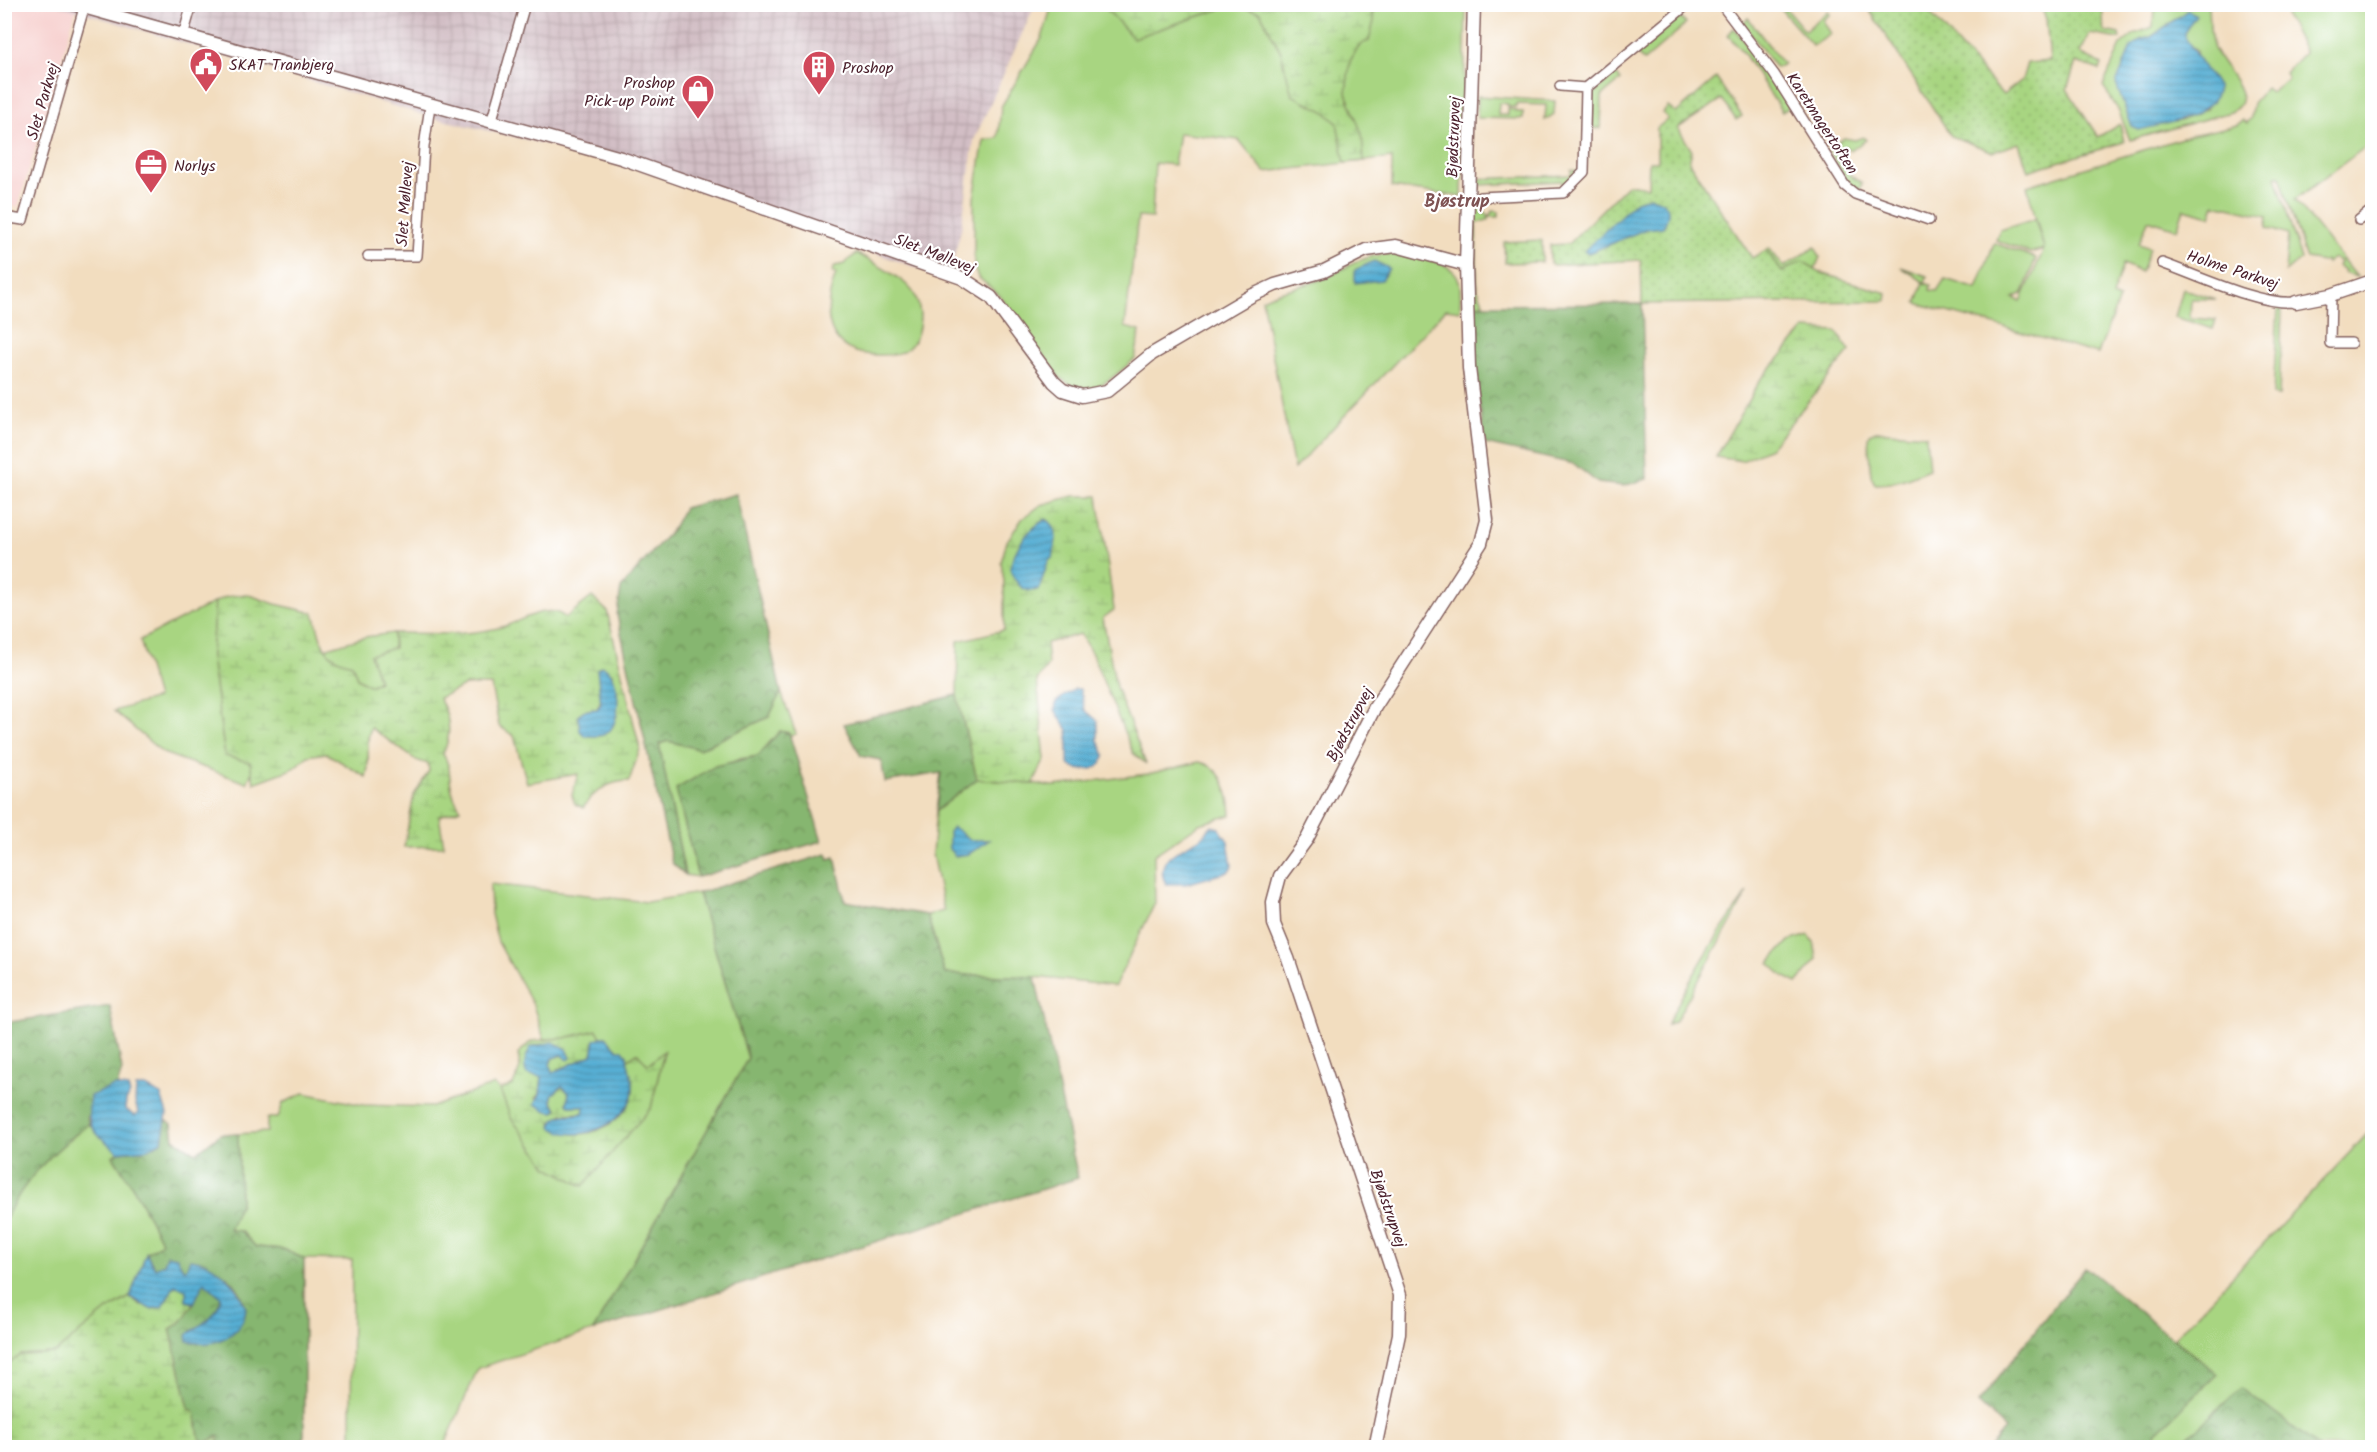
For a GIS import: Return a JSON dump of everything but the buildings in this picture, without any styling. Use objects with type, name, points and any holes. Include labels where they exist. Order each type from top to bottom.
[{"type":"street","points":[[183,36],[192,4]]},
{"type":"street","points":[[491,123],[525,4]]},
{"type":"street","name":"Bjødstrupvej","points":[[1375,1448],[1399,1335],[1400,1295],[1288,958],[1274,924],[1273,902],[1280,876],[1307,839],[1375,707],[1459,577],[1485,531],[1486,498],[1469,368],[1467,265],[1474,4]]},
{"type":"street","points":[[1560,86],[1586,88],[1688,4]]},
{"type":"street","name":"Karetmagertoften","points":[[1722,4],[1774,74],[1845,186],[1855,194],[1929,220]]},
{"type":"street","name":"Slet Møllevej","points":[[78,6],[621,158],[962,278],[991,297],[1054,382],[1063,390],[1082,396],[1107,392],[1152,354],[1251,296],[1275,285],[1324,271],[1366,250],[1396,246],[1467,265]]},
{"type":"street","name":"Slet Parkvej","points":[[4,217],[23,220],[78,6]]},
{"type":"street","points":[[1480,197],[1563,192],[1584,172],[1586,88]]},
{"type":"street","name":"Slet Møllevej","points":[[368,256],[417,256],[424,147],[430,106]]},
{"type":"street","points":[[2359,220],[2372,210]]},
{"type":"street","name":"Holme Parkvej","points":[[2162,263],[2240,291],[2281,302],[2296,302],[2331,295],[2373,281]]},
{"type":"street","points":[[2331,295],[2330,344],[2351,343]]},
{"type":"shaded area","points":[[4,5],[58,5],[76,10],[18,207],[5,205]]},
{"type":"shaded area","points":[[58,5],[1035,5],[974,140],[961,230],[948,279],[613,160],[434,118]]},
{"type":"green space","points":[[1261,4],[1363,5],[1356,11],[1371,9],[1374,21],[1369,41],[1360,44],[1350,61],[1346,93],[1362,134],[1364,161],[1345,163],[1337,123],[1324,111],[1292,95],[1281,52],[1260,12],[1232,5],[1133,38],[1103,5]]},
{"type":"green space","points":[[1052,5],[1103,5],[1133,38],[1233,5],[1260,12],[1281,52],[1284,66],[1369,41],[1374,9],[1370,5],[1466,5],[1462,197],[1392,187],[1392,158],[1265,172],[1239,140],[1179,133],[1174,165],[1155,163],[1152,218],[1138,217],[1125,327],[1140,331],[1135,359],[1099,385],[1080,388],[1070,385],[1059,377],[1000,296],[978,277],[974,268],[974,198],[984,140],[998,138],[1001,107],[1042,38]]},
{"type":"green space","points":[[1777,5],[1783,5],[1805,31],[1828,11],[1830,14],[1823,20],[1831,34],[1813,46]]},
{"type":"green space","points":[[1866,5],[1923,5],[2003,95],[2022,80],[2027,63],[2050,61],[2046,19],[2040,5],[2102,5],[2104,31],[2119,34],[2120,39],[2090,34],[2080,53],[2102,64],[2100,70],[2076,62],[2067,89],[2098,137],[2120,124],[2124,142],[2028,171],[2019,143],[1993,152],[1951,136]]},
{"type":"green space","points":[[2154,5],[2209,5],[2213,46],[2240,90],[2242,98],[2239,106],[2231,112],[2130,140],[2119,111],[2103,86],[2121,45],[2134,34],[2153,27]],"holes":[[[2188,10],[2189,25],[2184,33],[2186,41],[2196,51],[2207,109],[2180,121],[2132,127],[2128,112],[2140,40],[2151,37]]]},
{"type":"green space","points":[[2291,5],[2372,5],[2372,142],[2295,200],[2357,277],[2344,273],[2345,270],[2338,266],[2340,261],[2333,258],[2326,263],[2325,260],[2322,262],[2306,259],[2280,176],[2276,176],[2301,259],[2285,272],[2288,235],[2267,228],[2268,216],[2215,204],[2211,216],[2184,209],[2177,229],[2148,220],[2139,244],[2150,248],[2141,272],[2123,264],[2112,296],[2119,299],[2098,354],[1916,303],[1924,282],[1901,267],[1927,276],[1925,283],[1931,285],[1930,290],[1937,291],[1945,279],[1977,289],[1994,243],[2036,258],[2023,293],[2013,298],[2021,301],[2044,249],[2030,253],[1996,240],[2000,230],[2035,219],[2044,248],[2027,186],[2192,135],[2237,125],[2243,120],[2247,123],[2251,118],[2253,103],[2266,88],[2271,92],[2288,79],[2285,73],[2305,52],[2286,16]]},
{"type":"green space","points":[[1680,17],[1686,24],[1644,61],[1637,54]]},
{"type":"green space","points":[[1748,18],[1783,64],[1776,68],[1743,23]]},
{"type":"green space","points":[[1734,28],[1777,84],[1790,107],[1782,112],[1745,55],[1728,35]]},
{"type":"green space","points":[[1615,74],[1621,80],[1602,96],[1601,128],[1592,128],[1593,94]]},
{"type":"green space","points":[[1716,78],[1742,116],[1736,120],[1722,99],[1678,128],[1692,151],[1689,162],[1752,258],[1766,250],[1782,272],[1802,261],[1824,274],[1887,293],[1886,301],[1642,304],[1641,260],[1553,265],[1550,263],[1550,245],[1568,244],[1628,184],[1648,187],[1649,161],[1657,161],[1657,128],[1668,119],[1663,113],[1668,107],[1676,113]]},
{"type":"green space","points":[[1478,96],[1555,101],[1554,114],[1545,120],[1546,105],[1517,104],[1517,107],[1508,107],[1508,104],[1499,103],[1498,115],[1508,115],[1508,109],[1516,110],[1523,112],[1523,119],[1477,118]]},
{"type":"green space","points":[[1863,137],[1866,140],[1850,151],[1846,147],[1837,153],[1851,176],[1862,183],[1859,191],[1850,187],[1828,149],[1844,138],[1855,140]]},
{"type":"green space","points":[[1571,170],[1580,171],[1563,189],[1562,181],[1479,185],[1479,196],[1471,197],[1472,179],[1571,175]]},
{"type":"green space","points":[[1479,199],[1479,203],[1486,203],[1482,208],[1489,216],[1493,211],[1499,212],[1499,217],[1488,217],[1488,220],[1476,223],[1477,288],[1484,304],[1474,305],[1469,282],[1471,200]]},
{"type":"green space","points":[[1542,240],[1542,262],[1505,263],[1504,242]]},
{"type":"green space","points":[[1815,247],[1820,257],[1815,269],[1802,261],[1782,272],[1766,250],[1769,248],[1784,267]]},
{"type":"green space","points":[[857,253],[901,280],[916,298],[920,314],[918,332],[911,345],[901,352],[886,355],[860,353],[847,348],[837,340],[832,330],[829,304],[836,274],[832,272],[835,266],[844,264]]},
{"type":"green space","points":[[1385,254],[1426,259],[1453,271],[1460,286],[1460,311],[1446,309],[1294,469],[1262,299],[1316,281],[1360,260]]},
{"type":"green space","points":[[2183,289],[2216,299],[2191,299],[2190,318],[2216,320],[2213,329],[2175,317]]},
{"type":"green space","points":[[1642,304],[1647,479],[1623,486],[1598,483],[1574,464],[1485,444],[1475,373],[1474,305]]},
{"type":"green space","points":[[2278,307],[2282,309],[2279,396],[2273,395]]},
{"type":"green space","points":[[1805,329],[1836,331],[1850,351],[1770,448],[1742,461],[1716,457],[1760,380]]},
{"type":"green space","points":[[1876,431],[1926,435],[1929,469],[1896,482],[1875,484],[1871,476],[1868,438],[1869,434]]},
{"type":"green space","points":[[736,494],[781,692],[769,717],[699,749],[668,741],[659,744],[685,875],[672,863],[617,615],[621,588],[673,528],[684,508]]},
{"type":"green space","points":[[1073,496],[1098,496],[1114,610],[1103,618],[1116,687],[1146,764],[1133,753],[1092,654],[1080,634],[1046,643],[1048,665],[1037,680],[1045,759],[1033,784],[977,779],[957,695],[958,641],[1004,630],[1004,581],[1001,562],[1007,541],[1022,519],[1041,505]]},
{"type":"green space","points":[[246,594],[275,604],[314,613],[321,640],[328,652],[352,664],[357,678],[370,686],[379,681],[370,655],[394,648],[393,633],[478,632],[505,626],[545,612],[559,614],[565,618],[592,597],[607,611],[640,749],[629,781],[621,781],[602,788],[583,808],[575,804],[572,795],[578,774],[527,783],[514,736],[499,726],[491,685],[466,685],[439,698],[446,712],[449,726],[448,740],[443,754],[447,761],[453,793],[461,809],[439,816],[444,846],[404,847],[414,795],[429,771],[428,764],[416,760],[371,728],[368,739],[366,777],[326,753],[308,756],[292,769],[254,783],[250,762],[225,756],[211,656],[215,602],[226,597]],"holes":[[[612,674],[617,716],[583,711],[597,709]]]},
{"type":"green space","points":[[215,602],[211,656],[225,756],[250,762],[252,772],[247,783],[163,753],[114,711],[157,698],[140,640]]},
{"type":"green space","points":[[393,633],[393,648],[389,663],[381,677],[370,686],[357,678],[352,664],[335,660],[324,649],[365,637]]},
{"type":"green space","points":[[781,692],[796,734],[790,736],[789,733],[780,731],[758,756],[739,759],[676,789],[698,877],[685,875],[659,744],[668,741],[699,749],[769,717]]},
{"type":"green space","points":[[957,695],[977,779],[936,811],[941,773],[885,782],[881,760],[861,756],[844,724]]},
{"type":"green space","points":[[780,731],[789,733],[822,841],[698,877],[676,789],[715,766],[758,756]]},
{"type":"green space","points":[[1199,762],[1214,769],[1224,782],[1231,815],[1200,824],[1154,855],[1155,903],[1115,986],[1035,977],[945,974],[927,915],[944,911],[932,854],[936,811],[977,779],[1054,786],[1148,774]]},
{"type":"green space","points":[[827,854],[829,859],[835,857],[845,901],[927,915],[945,974],[1035,977],[1078,1178],[593,1331],[748,1058],[698,893]]},
{"type":"green space","points":[[490,884],[647,902],[698,893],[748,1058],[593,1331],[478,1368],[444,1447],[351,1447],[352,1260],[304,1259],[283,1249],[256,1247],[241,1231],[229,1230],[240,1203],[238,1134],[267,1132],[267,1118],[278,1118],[283,1103],[304,1093],[363,1105],[432,1107],[494,1085],[500,1090],[511,1118],[548,1167],[626,1134],[651,1108],[664,1052],[648,1065],[637,1053],[627,1060],[627,1055],[618,1051],[606,1037],[601,1037],[597,1030],[565,1038],[544,1039],[533,1005],[498,942],[491,914]]},
{"type":"green space","points":[[1748,892],[1676,1020],[1667,1025],[1704,957]]},
{"type":"green space","points":[[1809,935],[1814,942],[1817,959],[1797,983],[1783,976],[1769,963],[1789,941]]},
{"type":"green space","points":[[110,1006],[122,1070],[117,1087],[114,1087],[87,1116],[89,1124],[52,1155],[30,1179],[5,1220],[5,1023]]},
{"type":"green space","points":[[597,1030],[601,1037],[595,1040],[592,1055],[551,1073],[550,1064],[553,1058],[562,1055],[571,1058],[546,1044],[537,1045],[538,1074],[542,1077],[540,1094],[536,1098],[547,1111],[557,1108],[552,1102],[552,1095],[562,1086],[569,1093],[567,1104],[583,1106],[585,1110],[583,1113],[563,1114],[551,1123],[566,1132],[588,1133],[607,1126],[615,1120],[628,1105],[633,1091],[627,1060],[637,1053],[648,1065],[664,1051],[651,1108],[583,1186],[548,1167],[511,1118],[500,1090],[513,1085],[520,1068],[518,1054],[531,1041],[565,1038]]},
{"type":"green space","points":[[166,1120],[172,1124],[174,1139],[196,1153],[220,1134],[238,1134],[240,1203],[229,1230],[241,1231],[256,1247],[283,1249],[304,1259],[304,1437],[302,1447],[219,1447],[218,1437],[205,1443],[199,1438],[195,1412],[189,1409],[170,1329],[181,1322],[204,1282],[221,1297],[211,1318],[192,1331],[245,1316],[245,1309],[238,1289],[222,1273],[209,1268],[182,1269],[178,1261],[155,1268],[146,1253],[162,1243],[134,1189],[113,1156],[118,1152],[148,1149],[162,1141]]},
{"type":"green space","points":[[89,1124],[118,1152],[113,1156],[134,1189],[162,1243],[146,1254],[130,1297],[106,1311],[55,1353],[21,1355],[5,1367],[8,1326],[4,1319],[2,1243],[8,1208],[16,1194],[39,1167]]},
{"type":"green space","points":[[2372,1129],[2372,1447],[2319,1447],[2241,1389],[2177,1447],[2170,1447],[2154,1434],[2217,1374],[2174,1338]]},
{"type":"green space","points":[[2085,1267],[2217,1374],[2155,1434],[2170,1447],[1990,1447],[2005,1429],[1978,1403]]},
{"type":"green space","points":[[175,1285],[186,1290],[186,1301],[194,1303],[181,1322],[170,1329],[189,1409],[195,1412],[199,1438],[205,1443],[218,1437],[219,1447],[5,1447],[4,1367],[21,1355],[55,1353],[106,1311],[130,1297],[141,1305]]},
{"type":"green space","points":[[2241,1388],[2319,1447],[2177,1447]]},
{"type":"water","points":[[2188,10],[2196,15],[2184,33],[2218,88],[2214,98],[2207,107],[2186,118],[2139,130],[2132,127],[2116,84],[2131,47],[2140,40],[2151,37]]},
{"type":"water","points":[[1650,197],[1656,198],[1667,207],[1668,216],[1663,227],[1646,229],[1589,253],[1584,251],[1636,201]]},
{"type":"water","points":[[1374,261],[1389,268],[1382,280],[1355,283],[1355,270]]},
{"type":"water","points":[[1046,519],[1055,531],[1053,557],[1048,562],[1039,589],[1033,591],[1024,589],[1014,578],[1010,568],[1023,540]]},
{"type":"water","points":[[602,666],[608,670],[616,688],[618,699],[615,720],[611,729],[605,734],[585,736],[580,731],[578,716],[583,711],[597,709],[601,704],[597,669]]},
{"type":"water","points":[[1074,689],[1080,689],[1085,710],[1098,721],[1098,740],[1105,755],[1101,764],[1089,770],[1080,770],[1068,764],[1068,730],[1055,710],[1056,702]]},
{"type":"water","points":[[1211,826],[1219,828],[1228,841],[1232,866],[1228,872],[1186,884],[1166,884],[1163,866],[1167,860],[1180,849],[1202,837]]},
{"type":"water","points":[[953,827],[971,840],[989,840],[969,854],[955,856],[949,849],[949,832]]},
{"type":"water","points":[[606,1037],[618,1050],[623,1050],[627,1055],[633,1090],[627,1106],[609,1123],[586,1133],[573,1134],[551,1127],[559,1117],[583,1113],[584,1109],[583,1106],[567,1104],[569,1093],[562,1086],[552,1095],[552,1102],[557,1109],[555,1112],[547,1111],[535,1104],[540,1094],[542,1077],[527,1074],[526,1060],[531,1047],[553,1042],[567,1049],[571,1058],[568,1060],[561,1055],[553,1058],[550,1064],[552,1073],[592,1055],[595,1040]]},
{"type":"water","points":[[114,1086],[128,1088],[130,1094],[125,1109],[135,1116],[138,1112],[135,1102],[136,1087],[146,1087],[161,1095],[167,1114],[162,1141],[148,1149],[118,1152],[97,1134],[90,1123],[90,1096]]},
{"type":"water","points":[[146,1253],[155,1268],[164,1264],[167,1255],[177,1257],[183,1269],[186,1269],[190,1259],[217,1269],[237,1291],[246,1308],[239,1326],[226,1338],[217,1341],[198,1343],[188,1341],[187,1335],[216,1311],[221,1297],[204,1282],[194,1303],[186,1301],[186,1290],[175,1285],[162,1307],[150,1309],[130,1297]]},
{"type":"place","name":"SKAT Tranbjerg","points":[[206,93]]},
{"type":"place","name":"Proshop","points":[[819,96]]},
{"type":"place","name":"Proshop Pick-up Point","points":[[698,120]]},
{"type":"place","name":"Norlys","points":[[151,194]]},
{"type":"district","name":"Bjøstrup","points":[[1457,201]]}]
